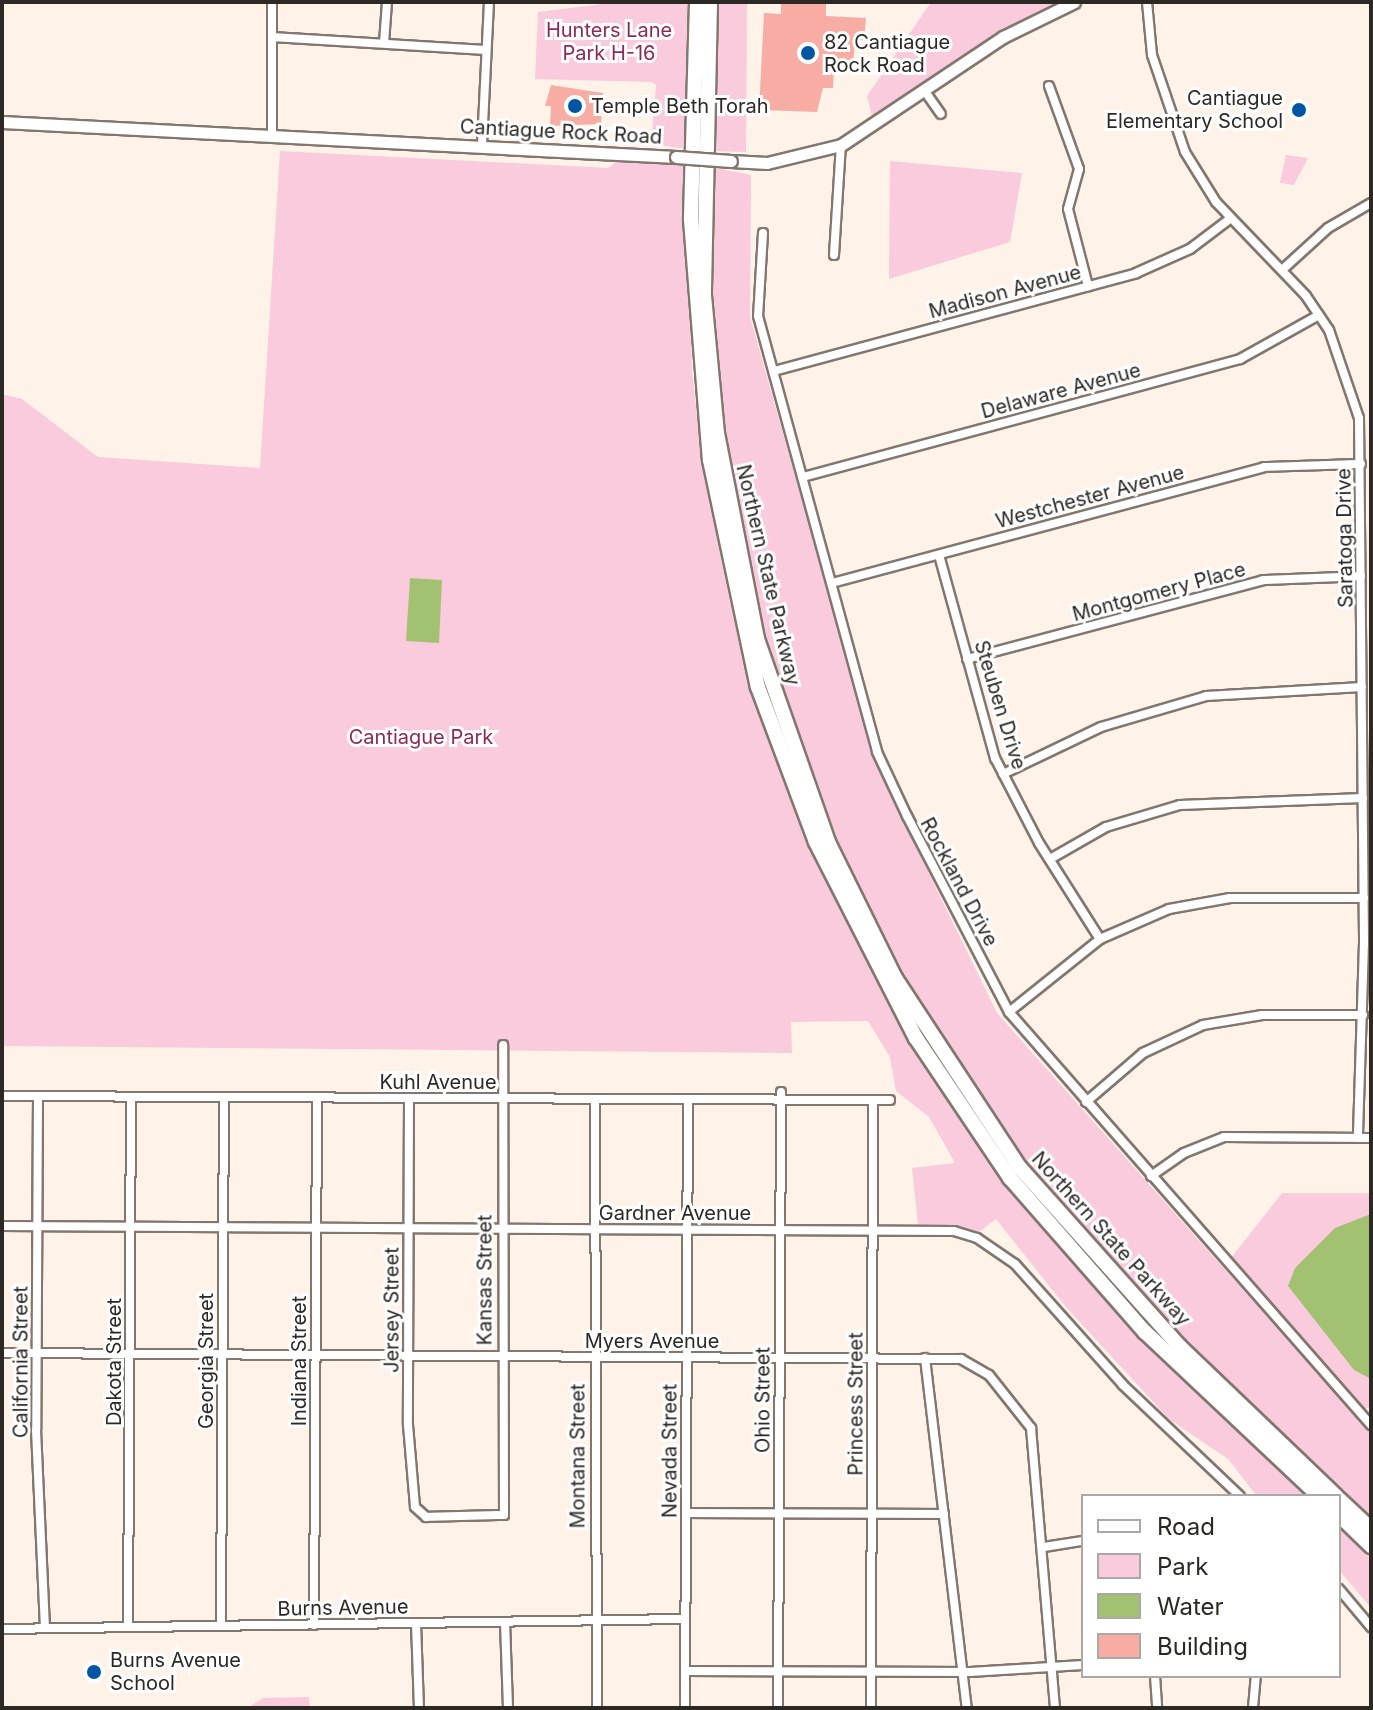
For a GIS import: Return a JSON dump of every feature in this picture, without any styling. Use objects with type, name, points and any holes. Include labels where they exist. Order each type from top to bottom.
[{"type":"highway","name":"Northern State Parkway","points":[[697,2],[691,220],[701,394],[749,654],[822,842],[916,1038],[1010,1178],[1145,1332],[1317,1494]]},
{"type":"highway","name":"Northern State Parkway","points":[[710,2],[704,296],[717,433],[757,639],[809,808]]},
{"type":"highway","name":"Northern State Parkway","points":[[822,842],[895,978],[1020,1168],[1179,1346],[1333,1494]]},
{"type":"highway","name":"Northern State Parkway","points":[[1341,1502],[1371,1529]]},
{"type":"highway","points":[[1341,1517],[1371,1546]]},
{"type":"main road","name":"Cantiague Rock Road","points":[[2,122],[482,145],[767,163],[841,145],[1003,37],[1074,2]]},
{"type":"street","points":[[272,2],[272,134]]},
{"type":"street","points":[[384,43],[387,2]]},
{"type":"street","points":[[482,145],[489,2]]},
{"type":"street","name":"Saratoga Drive","points":[[1147,2],[1152,55],[1175,128],[1202,183],[1319,315],[1349,376],[1361,464],[1361,576],[1367,625],[1362,687],[1363,1015],[1358,1138]]},
{"type":"street","points":[[272,37],[486,50]]},
{"type":"street","points":[[1049,86],[1079,169],[1068,209],[1088,286]]},
{"type":"street","points":[[924,90],[941,114]]},
{"type":"street","points":[[834,255],[841,145]]},
{"type":"street","points":[[1282,270],[1328,228],[1371,203]]},
{"type":"street","name":"Madison Avenue","points":[[774,371],[1164,263],[1231,218]]},
{"type":"street","name":"Rockland Drive","points":[[763,233],[758,316],[884,770],[1009,1012],[1371,1425]]},
{"type":"street","name":"Delaware Avenue","points":[[803,477],[1240,359],[1319,315]]},
{"type":"street","name":"Westchester Avenue","points":[[832,583],[1264,467],[1361,464]]},
{"type":"street","name":"Steuben Drive","points":[[939,555],[1003,774],[1050,859],[1100,939]]},
{"type":"street","name":"Montgomery Place","points":[[967,659],[1263,580],[1361,576]]},
{"type":"street","points":[[1003,774],[1101,727],[1206,696],[1362,687]]},
{"type":"street","points":[[1050,859],[1106,827],[1180,805],[1363,798]]},
{"type":"street","points":[[1009,1012],[1100,939],[1202,901],[1364,898]]},
{"type":"street","points":[[1086,1102],[1143,1053],[1203,1025],[1262,1015],[1363,1015]]},
{"type":"street","name":"Kansas Street","points":[[503,1045],[501,1356],[504,1515]]},
{"type":"street","name":"Kuhl Avenue","points":[[2,1096],[688,1099],[781,1096],[890,1100]]},
{"type":"street","name":"California Street","points":[[38,1096],[37,1354],[45,1628]]},
{"type":"street","name":"Ohio Street","points":[[778,1708],[781,1096]]},
{"type":"street","name":"Dakota Street","points":[[128,1627],[131,1097]]},
{"type":"street","name":"Georgia Street","points":[[221,1626],[224,1097]]},
{"type":"street","name":"Indiana Street","points":[[314,1625],[317,1097]]},
{"type":"street","name":"Jersey Street","points":[[409,1098],[408,1356],[413,1499],[426,1517],[504,1515]]},
{"type":"street","name":"Montana Street","points":[[595,1099],[597,1708]]},
{"type":"street","name":"Nevada Street","points":[[685,1708],[688,1099]]},
{"type":"street","name":"Princess Street","points":[[871,1708],[873,1100]]},
{"type":"street","points":[[1151,1176],[1184,1153],[1224,1137],[1371,1138]]},
{"type":"street","name":"Gardner Avenue","points":[[2,1226],[954,1231],[1000,1251],[1123,1385],[1238,1494]]},
{"type":"street","name":"Myers Avenue","points":[[2,1353],[925,1358],[979,1367],[1026,1419],[1036,1445],[1055,1708]]},
{"type":"street","points":[[925,1358],[967,1708]]},
{"type":"street","points":[[686,1513],[944,1514]]},
{"type":"street","points":[[1044,1547],[1081,1541]]},
{"type":"street","points":[[1341,1594],[1371,1627]]},
{"type":"street","name":"Burns Avenue","points":[[2,1629],[685,1619]]},
{"type":"street","points":[[505,1622],[508,1708]]},
{"type":"street","points":[[416,1623],[419,1708]]},
{"type":"street","points":[[685,1671],[962,1672],[1081,1665]]},
{"type":"street","points":[[1155,1678],[1157,1708]]},
{"type":"street","points":[[1253,1708],[1256,1678]]},
{"type":"green space","name":"Hunters Lane Park H-16","points":[[619,2],[692,2],[687,149],[651,144],[656,85],[652,82],[535,79],[538,12]]},
{"type":"green space","points":[[715,2],[747,2],[746,152],[710,151]]},
{"type":"green space","points":[[931,2],[1059,2],[1059,8],[874,124],[867,96]]},
{"type":"green space","name":"Cantiague Park","points":[[280,151],[608,168],[616,162],[687,165],[692,371],[703,469],[730,602],[794,806],[821,806],[781,698],[747,568],[723,437],[708,246],[710,167],[751,175],[750,317],[879,771],[997,1013],[1371,1434],[1371,1523],[1193,1354],[1057,1208],[981,1105],[893,962],[834,835],[807,836],[894,1009],[994,1165],[1121,1315],[1308,1494],[1255,1494],[1228,1459],[1169,1419],[1066,1307],[996,1219],[979,1232],[918,1225],[912,1168],[955,1163],[929,1117],[896,1091],[890,1057],[868,1021],[791,1022],[792,1053],[2,1046],[2,394],[22,399],[98,457],[260,468]]},
{"type":"green space","points":[[1286,155],[1308,158],[1294,185],[1280,183]]},
{"type":"green space","points":[[890,161],[1022,173],[1010,242],[889,279]]},
{"type":"green space","points":[[1282,1193],[1371,1193],[1371,1406],[1360,1412],[1227,1263]]},
{"type":"green space","points":[[1341,1526],[1371,1556],[1371,1608],[1341,1572]]},
{"type":"green space","points":[[309,1697],[310,1708],[247,1708],[263,1698]]},
{"type":"water","points":[[410,578],[442,580],[439,643],[406,641]]},
{"type":"water","points":[[1371,1214],[1371,1379],[1354,1370],[1288,1286],[1295,1268],[1335,1228]]},
{"type":"building","name":"82 Cantiague Rock Road","points":[[781,2],[826,2],[826,16],[866,18],[864,40],[855,40],[853,66],[834,65],[833,88],[823,88],[817,112],[759,110],[764,13],[781,14]]},
{"type":"building","name":"Temple Beth Torah","points":[[551,85],[603,93],[601,124],[550,126],[551,106],[545,106]]},
{"type":"place","name":"82 Cantiague Rock Road","points":[[808,53]]},
{"type":"place","name":"Temple Beth Torah","points":[[575,106]]},
{"type":"place","name":"Cantiague Elementary School","points":[[1299,110]]},
{"type":"place","name":"Burns Avenue School","points":[[94,1672]]}]
